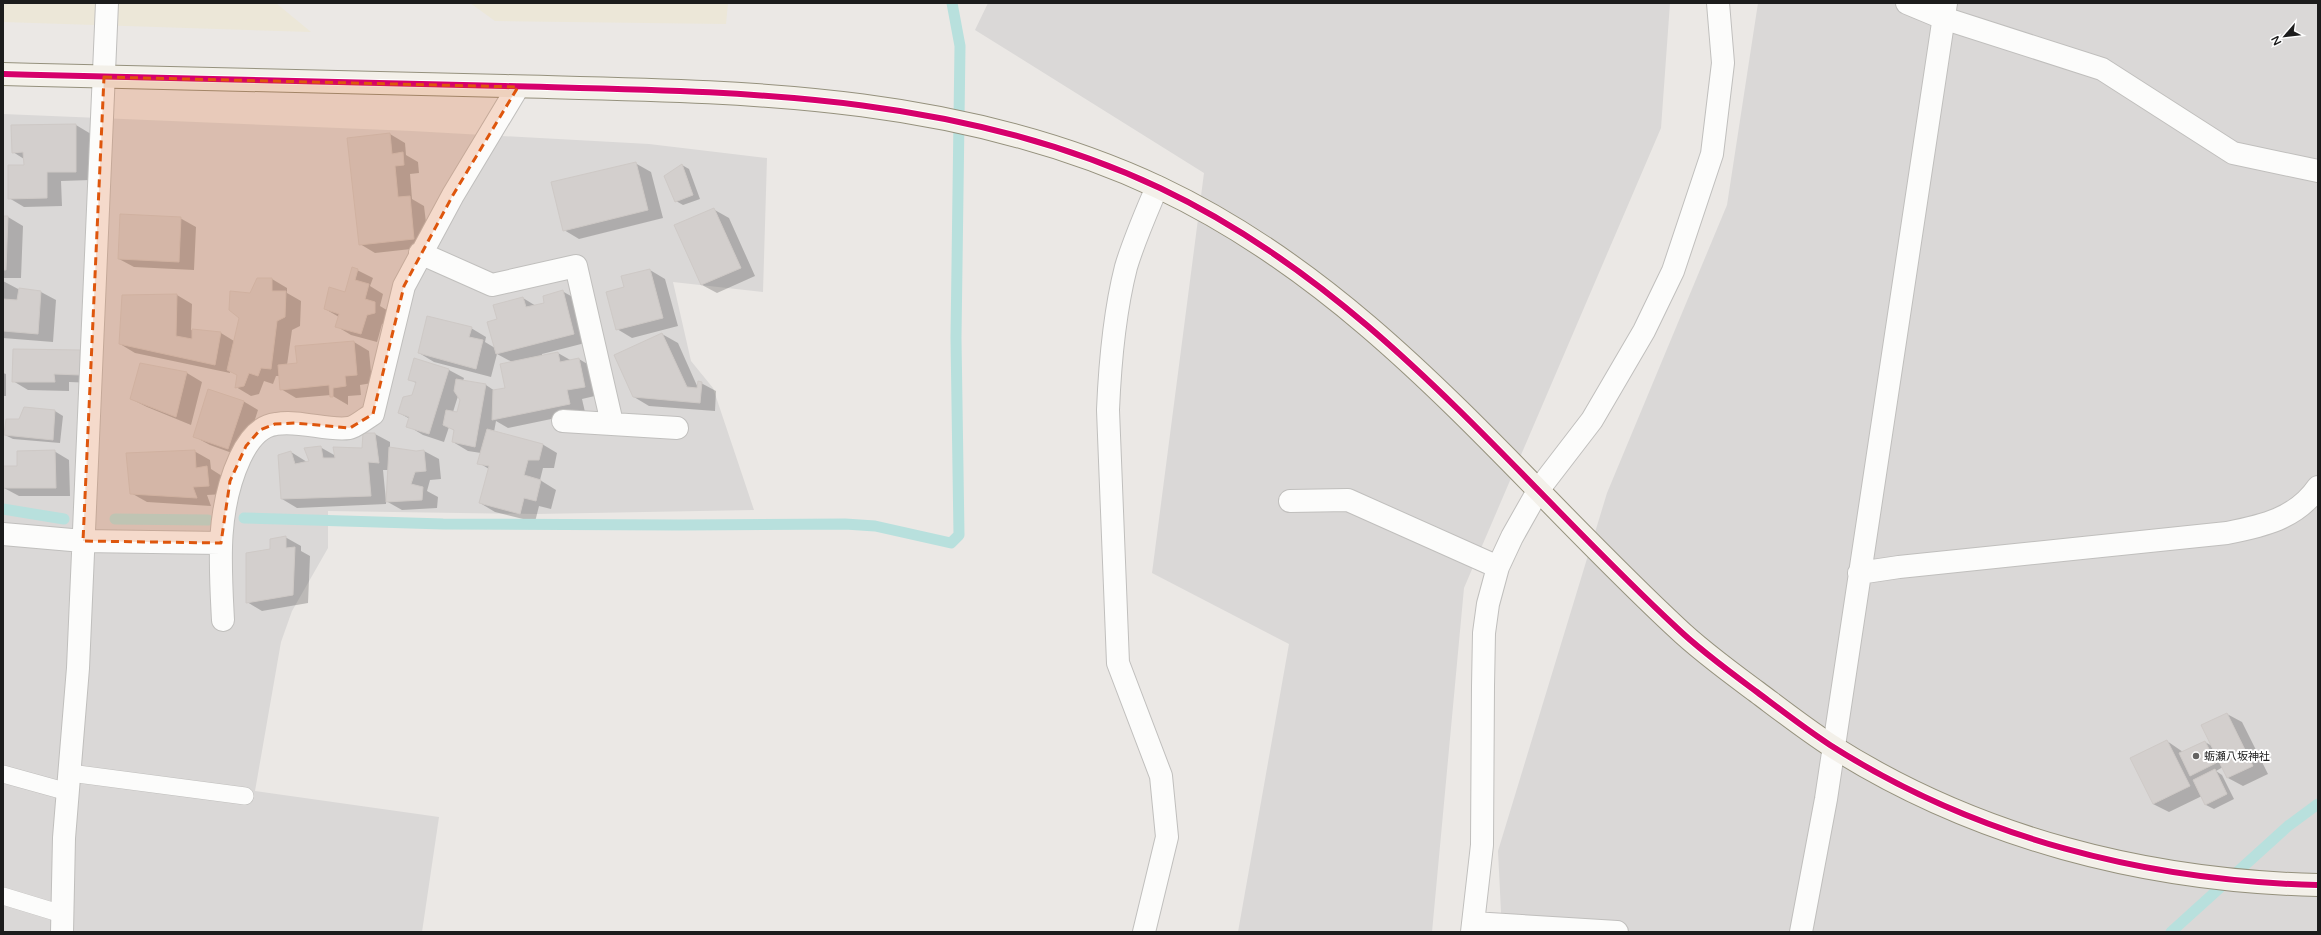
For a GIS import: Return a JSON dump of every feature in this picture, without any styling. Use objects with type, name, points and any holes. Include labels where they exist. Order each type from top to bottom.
[{"type":"street","points":[[62,923],[69,782],[78,668],[107,3]]},
{"type":"street","points":[[1617,932],[1472,928],[1482,845],[1484,633],[1488,604],[1498,567],[1539,490],[1592,420],[1644,331],[1673,271],[1712,154],[1722,64],[1718,3]]},
{"type":"street","points":[[1907,3],[1944,11],[2102,69],[2233,153],[2318,170]]},
{"type":"street","points":[[1801,932],[1834,747],[1944,11]]},
{"type":"street","points":[[3,74],[664,91],[784,97],[927,114],[1027,137],[1085,157],[1157,187],[1229,225],[1324,289],[1360,318],[1418,369],[1683,634],[1797,723],[1834,747],[1902,786],[1953,810],[2025,837],[2086,855],[2195,877],[2318,885]]},
{"type":"street","points":[[223,620],[221,543],[230,481],[246,446],[260,430],[275,424],[295,423],[350,428],[372,414],[404,286],[420,252],[453,194],[518,87]]},
{"type":"street","points":[[1144,932],[1167,837],[1161,776],[1118,663],[1108,410],[1110,371],[1120,293],[1135,243],[1157,187]]},
{"type":"street","points":[[420,252],[492,285],[576,266],[612,423]]},
{"type":"street","points":[[564,421],[677,428]]},
{"type":"street","points":[[1859,573],[1899,567],[2227,533],[2264,526],[2300,508],[2318,487]]},
{"type":"street","points":[[1290,501],[1348,500],[1498,567]]},
{"type":"street","points":[[3,534],[83,541],[221,543]]},
{"type":"lane","points":[[3,774],[69,782],[246,796]]},
{"type":"lane","points":[[3,896],[62,923]]},
{"type":"highlighted area","points":[[104,77],[518,87],[453,195],[404,286],[373,414],[350,428],[295,423],[275,424],[260,430],[246,446],[230,481],[221,543],[83,541]]},
{"type":"shaded area","points":[[3,3],[276,3],[311,32],[3,22]]},
{"type":"shaded area","points":[[470,3],[728,3],[726,24],[495,21]]},
{"type":"shaded area","points":[[988,3],[1670,3],[1661,128],[1464,588],[1432,932],[1238,932],[1289,644],[1152,573],[1204,173],[975,30]]},
{"type":"shaded area","points":[[1758,3],[2318,3],[2318,932],[1502,932],[1498,851],[1607,493],[1727,205]]},
{"type":"shaded area","points":[[3,114],[412,131],[649,144],[767,158],[763,292],[673,282],[691,361],[713,388],[754,510],[536,514],[328,511],[328,548],[292,611],[281,642],[255,791],[439,817],[422,932],[3,932]]},
{"type":"building","points":[[76,124],[76,172],[47,172],[47,198],[8,199],[8,165],[24,165],[23,152],[12,153],[11,125]]},
{"type":"building","points":[[390,133],[392,154],[403,152],[404,165],[395,166],[398,197],[410,196],[414,239],[359,245],[347,138]]},
{"type":"building","points":[[636,162],[648,210],[563,231],[551,182]]},
{"type":"building","points":[[682,164],[693,195],[675,202],[664,176]]},
{"type":"building","points":[[714,208],[741,268],[701,285],[674,225]]},
{"type":"building","points":[[120,214],[181,217],[179,262],[118,259]]},
{"type":"building","points":[[3,216],[8,216],[6,270],[3,270]]},
{"type":"building","points":[[352,267],[358,269],[355,280],[369,284],[365,299],[375,302],[375,313],[367,315],[361,334],[335,327],[339,314],[324,309],[329,287],[345,292]]},
{"type":"building","points":[[650,269],[663,318],[616,330],[606,292],[624,287],[621,276]]},
{"type":"building","points":[[257,278],[272,278],[272,291],[286,291],[285,317],[277,321],[271,369],[261,368],[258,376],[249,373],[244,386],[235,388],[237,375],[227,370],[239,318],[229,310],[230,291],[250,293]]},
{"type":"building","points":[[19,288],[41,291],[38,334],[3,331],[3,299],[17,300]]},
{"type":"building","points":[[563,290],[574,334],[496,354],[487,322],[497,319],[493,305],[523,297],[526,307],[544,303],[543,296]]},
{"type":"building","points":[[177,294],[176,336],[192,339],[192,329],[221,332],[215,365],[119,344],[122,295]]},
{"type":"building","points":[[427,316],[472,327],[469,337],[483,340],[476,369],[418,353]]},
{"type":"building","points":[[662,333],[687,387],[697,388],[698,381],[702,382],[700,403],[633,397],[614,355]]},
{"type":"building","points":[[354,341],[357,375],[345,376],[346,386],[333,388],[333,397],[330,397],[329,385],[280,390],[278,365],[297,363],[295,346]]},
{"type":"building","points":[[13,349],[80,350],[80,375],[54,374],[55,382],[12,382]]},
{"type":"building","points":[[558,352],[560,362],[579,358],[585,387],[567,390],[570,404],[492,420],[493,390],[505,388],[500,364]]},
{"type":"building","points":[[414,358],[449,369],[429,434],[406,427],[409,417],[398,413],[403,397],[412,395],[416,382],[408,380]]},
{"type":"building","points":[[140,363],[187,372],[176,417],[130,399]]},
{"type":"building","points":[[456,379],[486,384],[475,447],[452,442],[454,430],[443,425],[446,410],[457,412],[460,400],[454,391]]},
{"type":"building","points":[[208,389],[244,401],[228,449],[193,437]]},
{"type":"building","points":[[24,407],[55,410],[53,440],[4,435],[6,419],[19,419]]},
{"type":"building","points":[[487,429],[543,444],[539,460],[528,460],[524,475],[541,480],[536,501],[524,498],[520,514],[479,503],[489,466],[477,464]]},
{"type":"building","points":[[363,433],[375,433],[379,463],[368,462],[371,496],[281,499],[278,455],[291,451],[295,464],[309,461],[304,448],[321,446],[323,458],[335,458],[333,447],[362,448]]},
{"type":"building","points":[[389,447],[416,451],[424,450],[426,471],[415,472],[411,484],[423,487],[422,500],[386,502]]},
{"type":"building","points":[[55,450],[56,488],[3,488],[3,466],[17,466],[17,451]]},
{"type":"building","points":[[195,450],[196,468],[207,466],[209,486],[193,487],[197,498],[130,494],[126,453]]},
{"type":"building","points":[[286,536],[286,548],[295,547],[293,595],[246,603],[246,553],[270,549],[270,539]]},
{"type":"building","points":[[2227,713],[2253,766],[2227,778],[2201,725]]},
{"type":"building","points":[[2167,740],[2190,786],[2153,804],[2130,758]]},
{"type":"building","points":[[2205,741],[2216,763],[2190,776],[2179,753]]},
{"type":"building","points":[[2215,769],[2227,794],[2205,805],[2193,780]]},
{"type":"waterway","points":[[244,518],[443,524],[845,524],[875,526],[951,543],[959,535],[956,338],[960,46],[952,3]]},
{"type":"waterway","points":[[3,509],[64,519]]},
{"type":"waterway","points":[[115,519],[208,520]]},
{"type":"waterway","points":[[2171,932],[2288,826],[2318,804]]},
{"type":"cycle path","points":[[3,74],[589,88],[756,95],[838,102],[920,114],[1001,132],[1081,156],[1160,188],[1236,230],[1307,277],[1373,330],[1435,387],[1615,568],[1686,637],[1726,669],[1830,745],[1886,778],[1944,806],[2003,829],[2064,848],[2127,863],[2190,875],[2254,882],[2318,885]]},
{"type":"place","name":"蛎瀬八坂神社","points":[[2196,756]]}]
